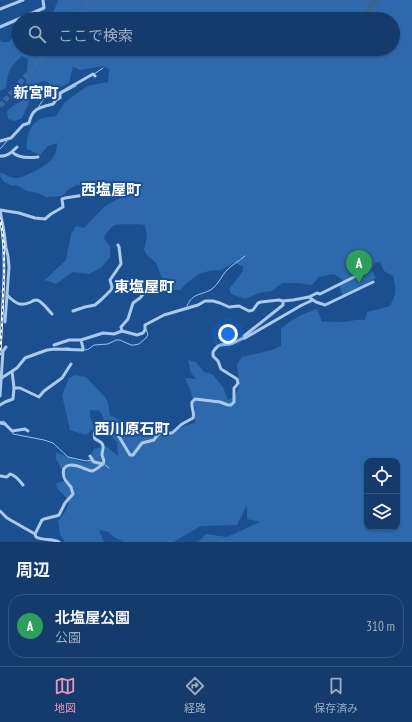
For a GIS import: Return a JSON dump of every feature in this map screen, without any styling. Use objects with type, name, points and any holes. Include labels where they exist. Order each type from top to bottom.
[{"type":"street","points":[[0,9],[23,0]]},
{"type":"street","points":[[35,12],[44,8],[42,0]]},
{"type":"street","points":[[0,27],[12,22]]},
{"type":"street","points":[[0,141],[9,138],[29,123],[30,119],[37,110],[46,105],[53,104],[60,98],[60,94],[94,75]]},
{"type":"street","points":[[0,156],[4,157],[17,148]]},
{"type":"street","points":[[12,152],[14,154],[31,158],[38,157]]},
{"type":"street","points":[[5,322],[8,295],[8,256],[0,210],[45,219],[50,214],[63,207],[62,199],[91,194]]},
{"type":"street","points":[[73,311],[95,305],[109,293],[112,287],[110,280],[121,264],[118,245]]},
{"type":"street","points":[[54,345],[69,340],[81,340],[103,333],[114,334],[122,332],[137,335],[143,333],[145,330],[145,325],[164,315],[198,305],[205,301],[213,301],[230,307],[239,306],[249,311],[253,310],[258,303],[261,302],[283,301],[320,294],[358,276]]},
{"type":"street","points":[[309,297],[316,302],[325,305],[372,282]]},
{"type":"street","points":[[122,332],[121,327],[128,319],[133,304],[144,292],[151,288]]},
{"type":"street","points":[[8,295],[16,303],[21,304],[26,304],[36,300],[39,301],[52,314]]},
{"type":"street","points":[[104,464],[105,462],[102,453],[103,445],[95,439],[94,436],[94,432],[100,426],[115,430],[130,455],[132,455],[142,443],[154,440],[158,433],[172,433],[182,424],[193,418],[194,416],[191,406],[195,399],[231,405],[234,402],[234,388],[238,383],[237,379],[221,370],[218,361],[213,356],[212,352],[218,346],[230,344],[245,338],[313,300]]},
{"type":"street","points":[[242,338],[283,305],[283,301]]},
{"type":"street","points":[[1,379],[17,368],[25,358],[47,350],[55,348],[83,350],[81,340]]},
{"type":"street","points":[[0,396],[3,351],[6,347]]},
{"type":"street","points":[[14,388],[20,388],[39,396],[62,378],[71,364]]},
{"type":"street","points":[[0,405],[13,399],[14,388],[12,371]]},
{"type":"street","points":[[0,423],[5,424],[12,431],[25,429],[28,431]]},
{"type":"street","points":[[90,456],[94,462],[104,464]]},
{"type":"street","points":[[35,534],[42,520],[59,515],[65,503],[73,494],[64,478],[63,469],[71,465],[93,471],[104,464]]},
{"type":"street","points":[[0,476],[7,477],[12,474],[23,485]]},
{"type":"street","points":[[0,511],[7,518],[35,534],[39,539],[51,539],[59,542]]},
{"type":"shaded area","points":[[58,0],[412,0],[412,542],[198,542],[206,534],[227,537],[260,522],[247,519],[247,505],[237,525],[201,526],[173,542],[124,542],[114,537],[109,532],[99,530],[104,542],[65,542],[60,534],[58,521],[66,511],[69,501],[57,488],[56,483],[68,480],[56,459],[56,452],[87,463],[94,449],[106,446],[118,456],[117,442],[108,433],[102,414],[99,411],[90,410],[90,416],[94,428],[86,435],[70,430],[62,395],[69,378],[75,375],[86,377],[105,397],[108,403],[110,415],[127,424],[138,434],[148,423],[153,424],[155,430],[163,437],[184,426],[195,423],[195,409],[191,392],[185,378],[196,379],[191,373],[188,360],[196,362],[204,372],[212,374],[223,387],[228,400],[235,397],[239,387],[237,364],[242,357],[272,350],[281,346],[281,329],[293,319],[317,309],[322,322],[365,320],[367,312],[390,306],[395,294],[395,285],[393,276],[384,271],[380,262],[375,263],[371,272],[372,270],[376,278],[343,296],[339,285],[345,282],[334,274],[319,277],[312,285],[282,283],[272,291],[259,293],[245,299],[231,294],[229,289],[243,271],[243,266],[233,263],[221,270],[199,274],[180,290],[172,290],[161,276],[156,263],[146,254],[144,249],[147,237],[145,225],[134,224],[115,225],[107,232],[104,238],[110,247],[110,257],[102,267],[89,274],[73,272],[56,284],[45,280],[66,260],[71,234],[76,226],[84,228],[105,206],[120,198],[118,189],[90,188],[77,185],[69,189],[62,196],[46,197],[4,182],[0,176],[1,172],[11,177],[18,178],[33,172],[50,161],[57,149],[57,143],[48,146],[40,155],[27,149],[27,140],[31,128],[40,119],[56,116],[65,102],[87,86],[108,82],[109,69],[103,66],[80,70],[73,67],[69,83],[55,89],[48,82],[42,81],[33,87],[28,105],[22,118],[15,121],[8,119],[7,111],[24,99],[28,59],[22,56],[400,56],[400,12],[54,12]]},
{"type":"shaded area","points":[[12,38],[12,56],[22,56],[14,63],[12,67],[6,88],[0,91],[0,40],[2,42],[9,42]]},
{"type":"waterway","points":[[368,12],[370,5],[377,0]]},
{"type":"waterway","points":[[94,74],[103,68]]},
{"type":"waterway","points":[[61,94],[76,86]]},
{"type":"waterway","points":[[38,108],[45,98],[58,95]]},
{"type":"waterway","points":[[0,149],[7,141]]},
{"type":"waterway","points":[[187,306],[192,298],[212,289],[227,270],[245,256]]},
{"type":"waterway","points":[[85,350],[94,345],[108,344],[116,340],[120,340],[131,345],[139,344],[148,335],[146,329]]},
{"type":"waterway","points":[[65,348],[70,348]]},
{"type":"waterway","points":[[0,422],[4,421],[6,423]]},
{"type":"waterway","points":[[13,432],[13,434],[53,443],[68,457],[86,461],[91,460],[92,462]]},
{"type":"waterway","points":[[105,465],[109,468]]},
{"type":"tunnel","points":[[81,12],[92,0]]},
{"type":"tunnel","points":[[0,106],[43,56]]},
{"type":"tunnel","points":[[0,291],[8,292]]},
{"type":"railway","points":[[0,219],[4,253],[0,354]]},
{"type":"place","name":"北塩屋公園","points":[[359,283]]},
{"type":"district","name":"新宮町","points":[[36,92]]},
{"type":"district","name":"西塩屋町","points":[[111,189]]},
{"type":"district","name":"東塩屋町","points":[[144,286]]},
{"type":"district","name":"西川原石町","points":[[132,428]]}]
